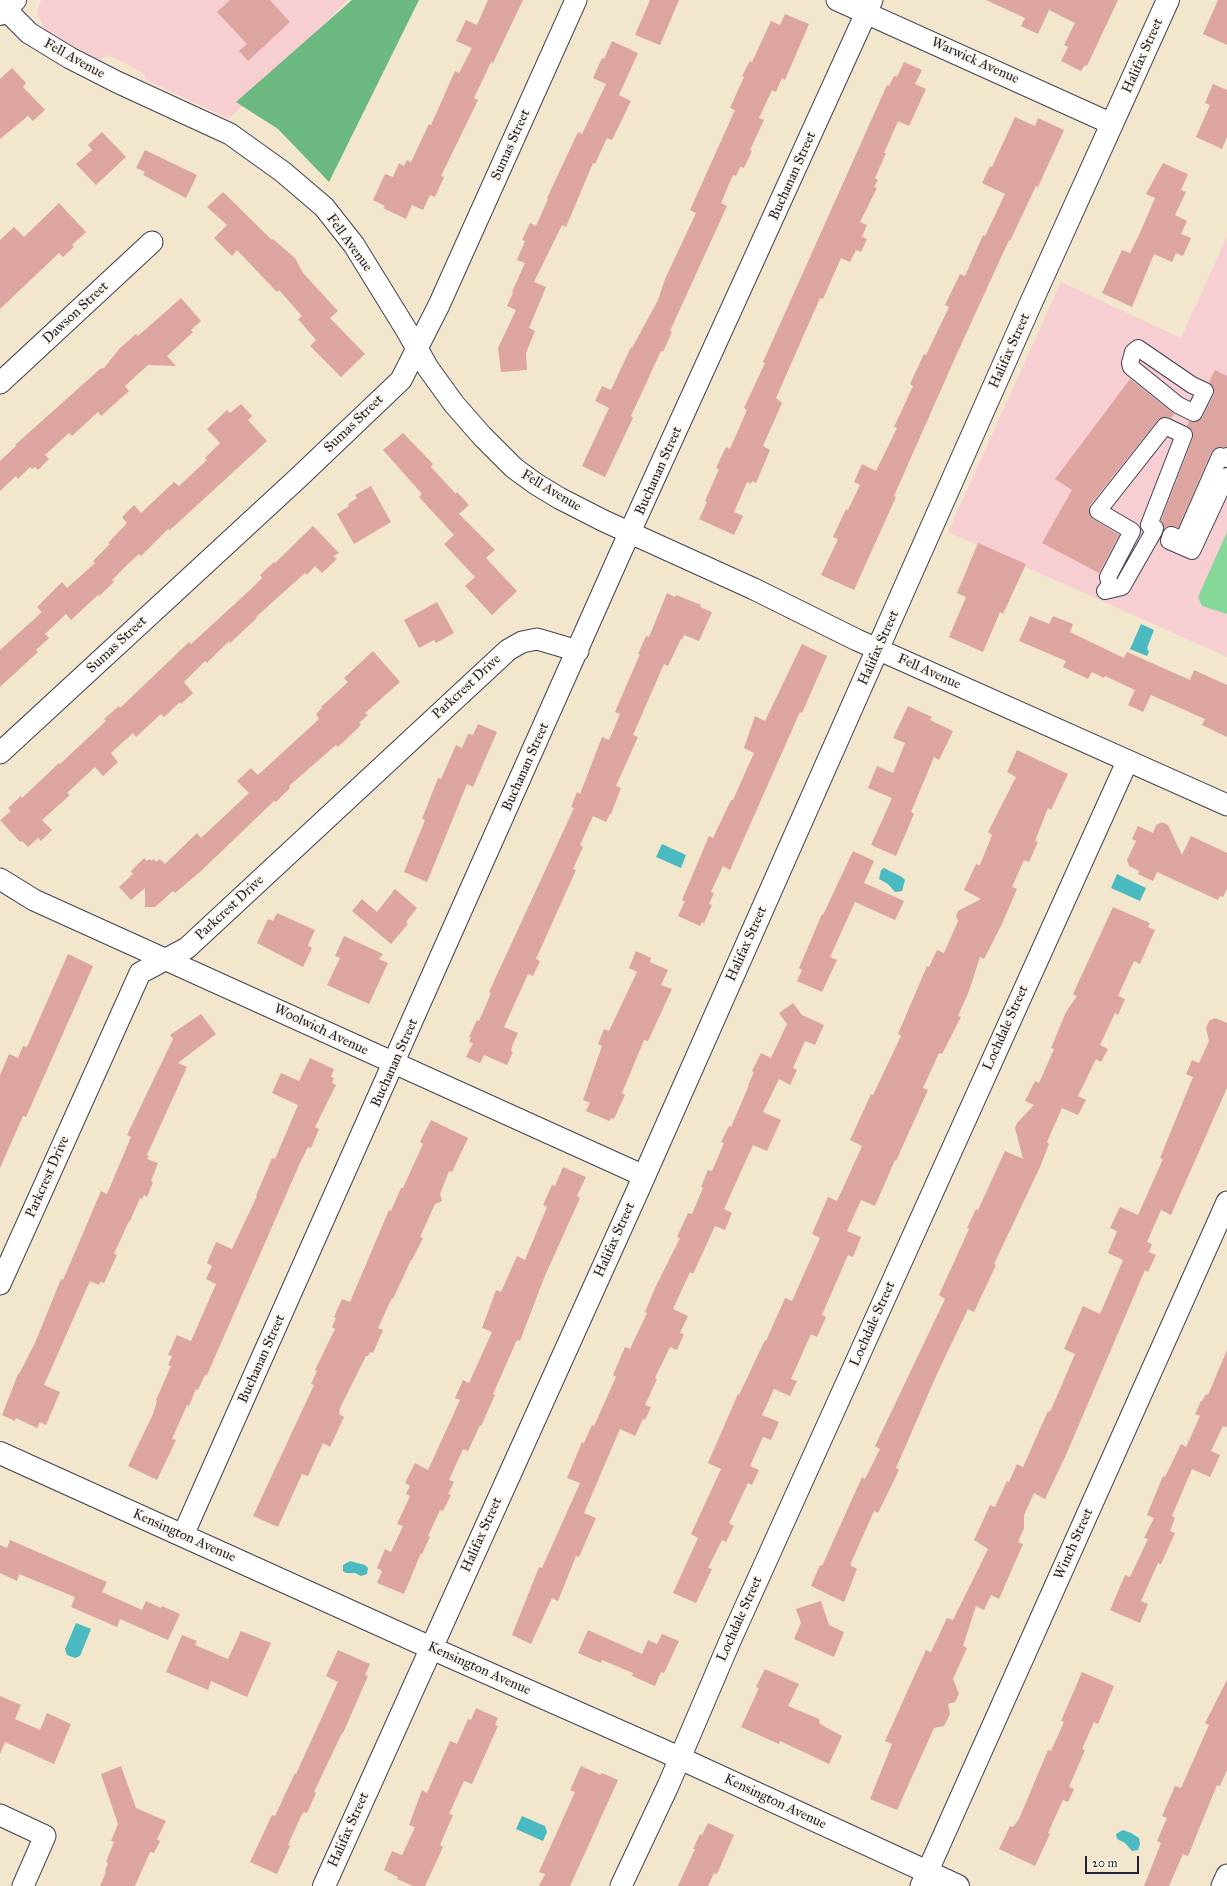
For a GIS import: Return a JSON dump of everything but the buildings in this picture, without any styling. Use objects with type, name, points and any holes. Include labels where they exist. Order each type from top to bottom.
[{"type":"street","name":"Sumas Street","points":[[0,753],[303,473],[401,380],[445,291],[576,0]]},
{"type":"street","name":"Warwick Avenue","points":[[837,0],[870,7],[1112,124]]},
{"type":"street","name":"Halifax Street","points":[[324,1886],[644,1176],[1168,0]]},
{"type":"street","name":"Buchanan Street","points":[[183,1535],[631,532],[870,7]]},
{"type":"street","name":"Fell Avenue","points":[[7,8],[29,33],[70,58],[117,82],[230,134],[283,172],[324,207],[354,245],[428,368],[454,404],[482,436],[514,468],[559,498],[878,649],[1127,762],[1227,805]]},
{"type":"street","name":"Dawson Street","points":[[0,383],[152,242]]},
{"type":"street","points":[[1138,348],[1192,385],[1205,391],[1194,413],[1178,405],[1136,371],[1130,363],[1133,352],[1138,348]]},
{"type":"street","points":[[1165,426],[1184,435],[1149,525],[1155,528],[1151,538],[1122,587],[1105,591],[1110,585],[1108,578],[1132,531],[1098,510],[1165,426]]},
{"type":"street","points":[[1227,456],[1226,459],[1220,456],[1183,540],[1171,535],[1169,541],[1192,551],[1227,476]]},
{"type":"street","name":"Parkcrest Drive","points":[[0,1284],[140,973],[187,948],[508,650],[522,642],[537,639],[578,651]]},
{"type":"street","name":"Lochdale Street","points":[[621,1886],[668,1786],[730,1641],[1127,762]]},
{"type":"street","name":"Woolwich Avenue","points":[[0,879],[34,900],[644,1176]]},
{"type":"street","name":"Winch Street","points":[[925,1879],[1227,1202]]},
{"type":"street","name":"Kensington Avenue","points":[[0,1453],[431,1648],[680,1758],[925,1879],[958,1886]]},
{"type":"street","points":[[0,1815],[45,1836],[23,1886]]},
{"type":"street","points":[[1222,1886],[1227,1875]]},
{"type":"shaded area","points":[[41,0],[348,0],[229,119],[146,80],[145,74],[109,55],[101,59],[95,58],[50,34],[45,29],[38,16],[38,9]]},
{"type":"shaded area","points":[[1227,237],[1227,657],[948,532],[1061,282],[1181,338]]},
{"type":"green space","points":[[352,0],[419,0],[329,182],[278,129],[236,102]]},
{"type":"green space","points":[[1227,532],[1227,614],[1202,606],[1198,597]]},
{"type":"water","points":[[1141,624],[1154,630],[1147,648],[1149,652],[1147,656],[1130,649]]},
{"type":"water","points":[[662,844],[686,855],[681,868],[656,857]]},
{"type":"water","points":[[884,868],[905,880],[902,891],[895,892],[888,884],[879,879],[881,870]]},
{"type":"water","points":[[1117,874],[1146,888],[1140,901],[1111,888]]},
{"type":"water","points":[[350,1561],[365,1565],[368,1568],[367,1574],[361,1576],[355,1573],[346,1573],[343,1571],[343,1565]]},
{"type":"water","points":[[76,1623],[91,1629],[80,1656],[75,1658],[67,1655],[65,1649]]},
{"type":"water","points":[[522,1816],[545,1826],[547,1832],[543,1841],[516,1829]]},
{"type":"water","points":[[1123,1830],[1139,1838],[1140,1844],[1138,1850],[1132,1851],[1125,1843],[1117,1839],[1116,1834]]}]
